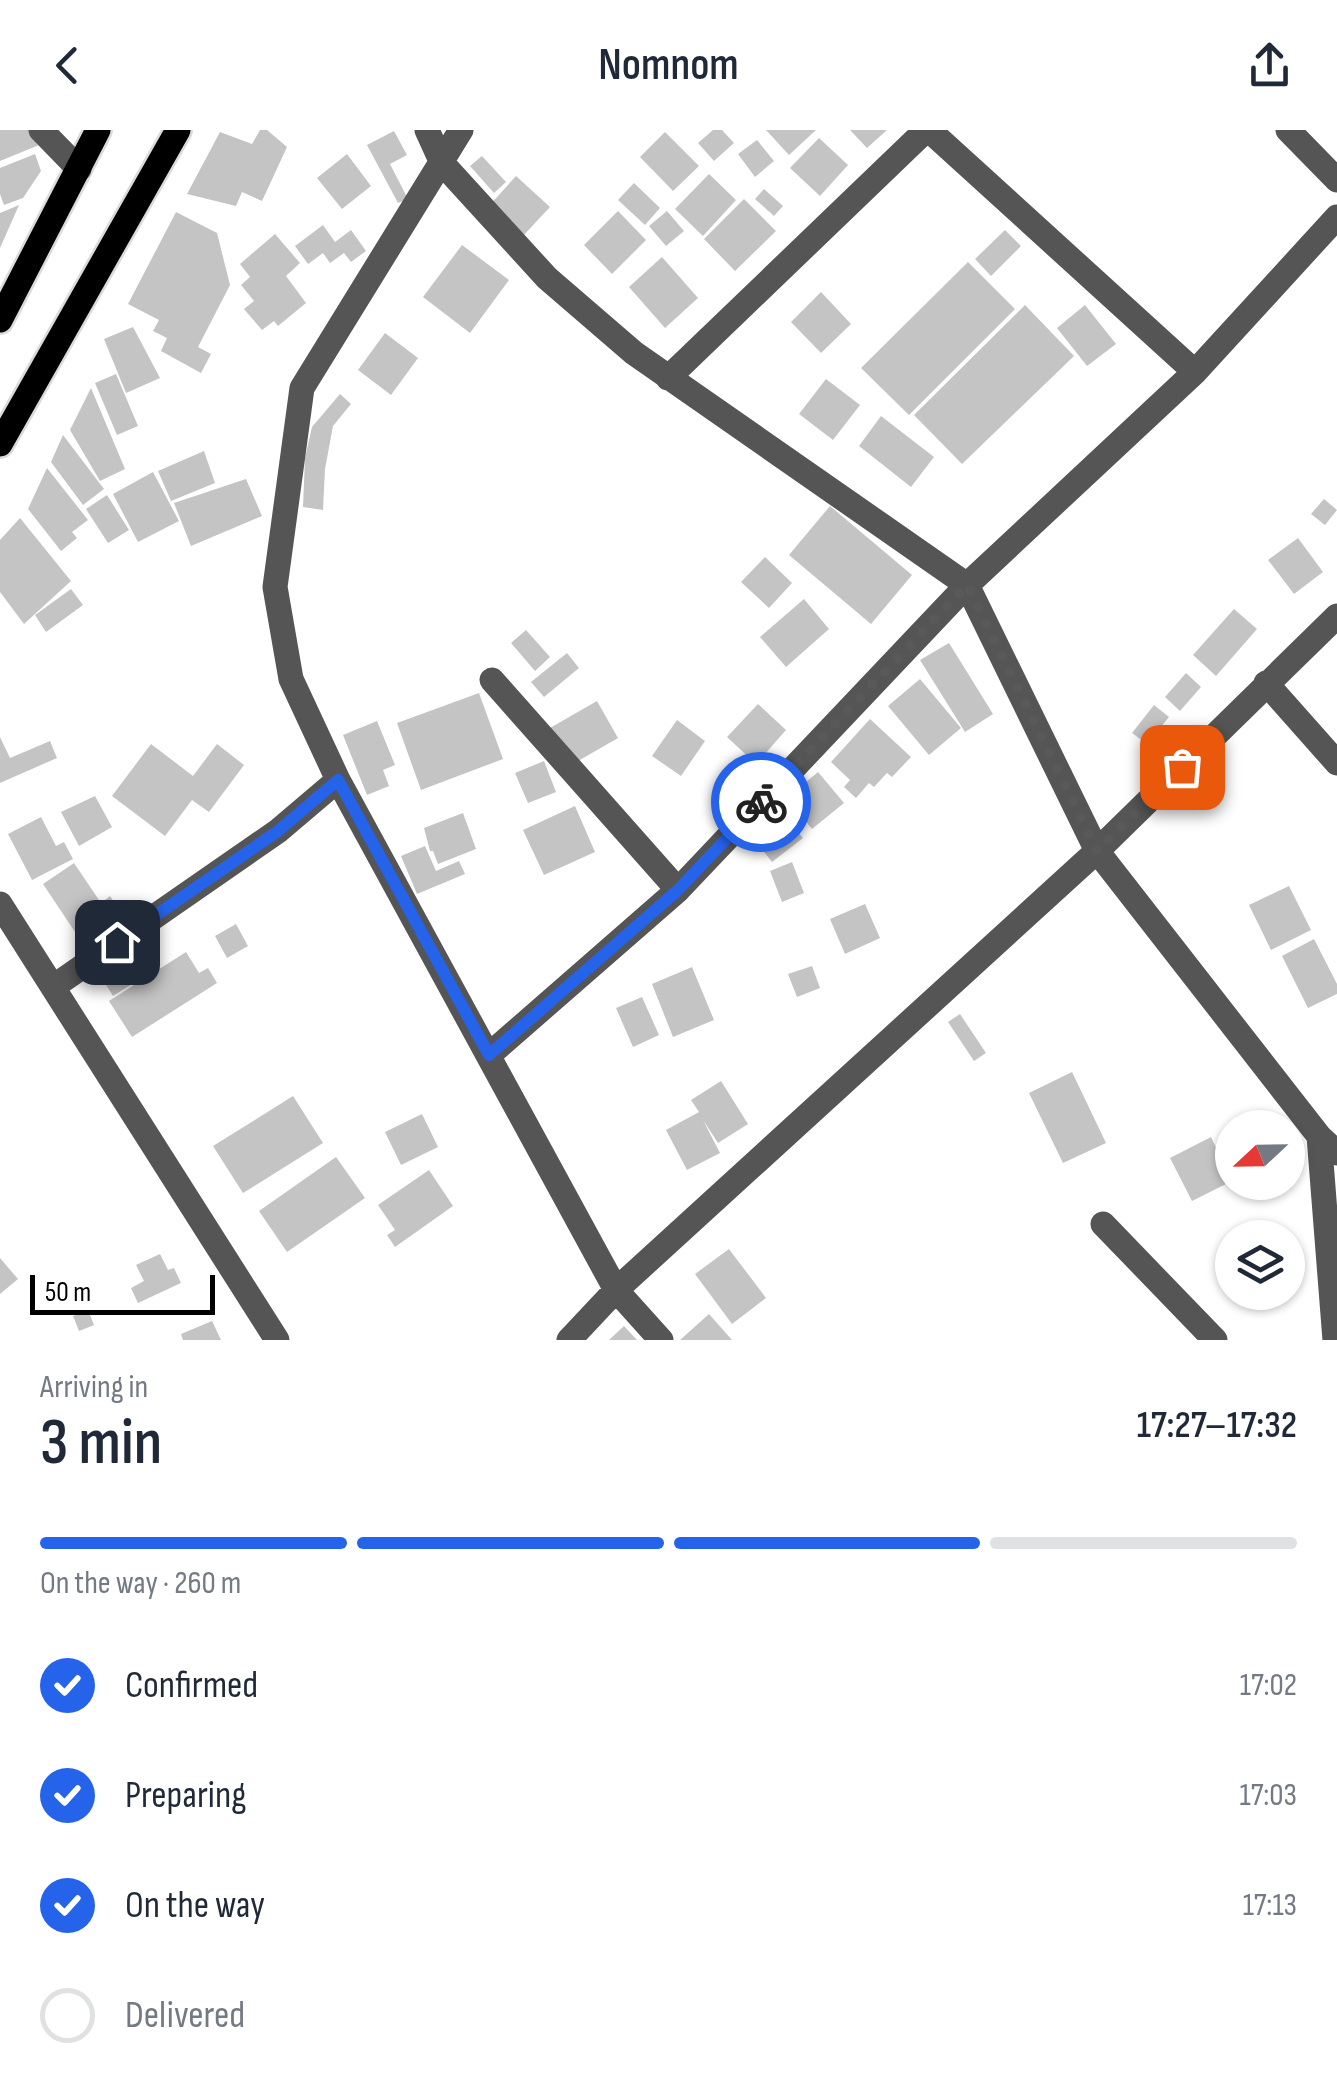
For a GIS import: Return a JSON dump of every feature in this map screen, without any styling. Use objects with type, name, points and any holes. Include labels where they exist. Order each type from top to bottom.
[{"type":"main road","points":[[0,320],[98,130]]},
{"type":"main road","points":[[0,444],[178,130]]},
{"type":"street","points":[[41,130],[78,168]]},
{"type":"street","points":[[426,130],[442,163],[547,278],[668,378],[967,585],[1097,851],[1328,1144],[1334,1340]]},
{"type":"street","points":[[461,130],[302,388],[275,587],[290,679],[338,780],[616,1290],[661,1340]]},
{"type":"street","points":[[668,378],[927,130],[1195,372]]},
{"type":"street","points":[[1288,130],[1337,180]]},
{"type":"street","points":[[489,1055],[678,890],[967,585],[1195,372],[1337,217]]},
{"type":"street","points":[[569,1340],[616,1290],[1097,851],[1337,616]]},
{"type":"street","points":[[492,680],[678,890]]},
{"type":"street","points":[[1266,682],[1337,763]]},
{"type":"street","points":[[53,987],[278,831],[338,780]]},
{"type":"street","points":[[0,904],[277,1340]]},
{"type":"street","points":[[1104,1224],[1215,1340]]},
{"type":"building","points":[[0,130],[31,130],[44,143],[0,161]]},
{"type":"building","points":[[260,130],[267,130],[287,147],[262,201],[242,192],[236,206],[187,194],[220,132],[252,144]]},
{"type":"building","points":[[713,130],[722,130],[734,143],[714,161],[698,143]]},
{"type":"building","points":[[766,130],[816,130],[789,155]]},
{"type":"building","points":[[850,130],[887,130],[867,148]]},
{"type":"building","points":[[394,131],[407,155],[390,164],[408,199],[398,203],[367,145]]},
{"type":"building","points":[[665,132],[699,166],[673,191],[640,157]]},
{"type":"building","points":[[819,138],[848,165],[820,196],[790,168]]},
{"type":"building","points":[[757,140],[774,161],[755,177],[738,154]]},
{"type":"building","points":[[35,154],[41,171],[23,198],[4,205],[0,168]]},
{"type":"building","points":[[347,154],[371,186],[342,209],[317,178]]},
{"type":"building","points":[[482,156],[506,182],[494,193],[470,166]]},
{"type":"building","points":[[709,174],[736,200],[703,236],[675,209]]},
{"type":"building","points":[[516,176],[550,207],[522,237],[488,207]]},
{"type":"building","points":[[634,183],[660,208],[645,225],[618,200]]},
{"type":"building","points":[[764,189],[783,206],[774,216],[755,199]]},
{"type":"building","points":[[744,199],[776,231],[735,271],[704,239]]},
{"type":"building","points":[[19,205],[0,248],[0,213]]},
{"type":"building","points":[[618,211],[646,240],[612,274],[584,245]]},
{"type":"building","points":[[667,211],[684,231],[666,246],[649,226]]},
{"type":"building","points":[[176,212],[217,233],[230,285],[198,347],[211,354],[201,373],[161,351],[167,338],[153,331],[159,320],[128,304]]},
{"type":"building","points":[[323,225],[335,242],[351,230],[366,251],[351,262],[344,253],[330,263],[323,253],[308,264],[295,246]]},
{"type":"building","points":[[1005,230],[1021,246],[991,276],[975,259]]},
{"type":"building","points":[[275,234],[300,263],[286,276],[306,303],[278,326],[274,321],[262,330],[244,309],[254,301],[241,285],[250,277],[240,264]]},
{"type":"building","points":[[462,245],[509,280],[470,333],[423,297]]},
{"type":"building","points":[[662,257],[698,298],[665,328],[629,287]]},
{"type":"building","points":[[968,262],[1015,309],[909,415],[861,368]]},
{"type":"building","points":[[821,292],[851,324],[821,353],[791,322]]},
{"type":"building","points":[[1025,305],[1074,356],[962,464],[914,415]]},
{"type":"building","points":[[1085,305],[1116,344],[1087,366],[1057,328]]},
{"type":"building","points":[[133,327],[160,378],[126,393],[104,339]]},
{"type":"building","points":[[385,333],[418,358],[391,395],[358,370]]},
{"type":"building","points":[[116,374],[138,426],[117,435],[95,383]]},
{"type":"building","points":[[826,379],[860,405],[833,440],[799,414]]},
{"type":"building","points":[[91,388],[125,469],[100,481],[70,430]]},
{"type":"building","points":[[340,394],[351,404],[333,426],[323,510],[303,507],[305,458],[312,427]]},
{"type":"building","points":[[881,416],[934,457],[911,487],[859,446]]},
{"type":"building","points":[[63,435],[104,489],[83,505],[51,462]]},
{"type":"building","points":[[204,451],[215,483],[171,501],[158,471]]},
{"type":"building","points":[[47,468],[88,520],[72,532],[77,538],[61,551],[28,509]]},
{"type":"building","points":[[153,472],[179,521],[138,542],[113,494]]},
{"type":"building","points":[[246,479],[262,516],[191,546],[174,503]]},
{"type":"building","points":[[107,495],[129,530],[108,543],[86,509]]},
{"type":"building","points":[[1324,499],[1337,510],[1325,525],[1311,514]]},
{"type":"building","points":[[830,506],[912,575],[871,624],[789,555]]},
{"type":"building","points":[[20,518],[71,581],[24,624],[0,592],[0,540]]},
{"type":"building","points":[[1298,538],[1323,572],[1294,594],[1268,560]]},
{"type":"building","points":[[765,557],[792,583],[769,608],[741,582]]},
{"type":"building","points":[[71,589],[83,605],[46,632],[35,615]]},
{"type":"building","points":[[804,599],[829,629],[786,667],[760,637]]},
{"type":"building","points":[[1234,609],[1257,629],[1216,676],[1193,655]]},
{"type":"building","points":[[526,630],[550,657],[535,671],[511,643]]},
{"type":"building","points":[[949,643],[993,714],[965,732],[920,660]]},
{"type":"building","points":[[567,653],[579,668],[544,697],[531,682]]},
{"type":"building","points":[[1186,673],[1201,687],[1180,711],[1165,697]]},
{"type":"building","points":[[920,679],[961,728],[929,755],[888,706]]},
{"type":"building","points":[[479,693],[503,759],[421,790],[397,723]]},
{"type":"building","points":[[597,701],[618,738],[571,765],[550,728]]},
{"type":"building","points":[[758,704],[786,730],[756,764],[727,737]]},
{"type":"building","points":[[1154,705],[1169,717],[1147,744],[1132,733]]},
{"type":"building","points":[[870,719],[911,757],[892,777],[887,773],[874,787],[869,783],[856,798],[844,787],[850,780],[831,762]]},
{"type":"building","points":[[677,720],[705,741],[681,776],[652,756]]},
{"type":"building","points":[[377,721],[395,765],[383,770],[389,786],[367,795],[343,735]]},
{"type":"building","points":[[0,737],[10,758],[50,741],[57,758],[0,783]]},
{"type":"building","points":[[151,744],[193,776],[217,744],[244,765],[209,812],[192,800],[165,836],[112,796]]},
{"type":"building","points":[[544,761],[556,792],[528,803],[515,773]]},
{"type":"building","points":[[818,772],[844,803],[812,829],[787,798]]},
{"type":"building","points":[[95,796],[112,827],[79,846],[61,812]]},
{"type":"building","points":[[575,806],[595,852],[544,875],[523,830]]},
{"type":"building","points":[[463,813],[476,849],[438,864],[424,828]]},
{"type":"building","points":[[783,813],[803,838],[772,862],[753,838]]},
{"type":"building","points":[[41,817],[56,846],[64,842],[73,859],[32,880],[8,834]]},
{"type":"building","points":[[425,846],[436,871],[459,861],[465,874],[417,894],[401,856]]},
{"type":"building","points":[[792,862],[804,893],[782,902],[770,871]]},
{"type":"building","points":[[74,863],[101,903],[110,896],[132,929],[91,956],[43,884]]},
{"type":"building","points":[[1289,886],[1311,930],[1271,950],[1249,905]]},
{"type":"building","points":[[865,904],[880,938],[845,954],[830,919]]},
{"type":"building","points":[[236,924],[248,946],[227,958],[215,936]]},
{"type":"building","points":[[140,936],[159,967],[113,996],[94,965]]},
{"type":"building","points":[[1314,939],[1337,984],[1337,994],[1308,1008],[1282,956]]},
{"type":"building","points":[[186,952],[199,973],[208,968],[217,983],[132,1037],[109,1001]]},
{"type":"building","points":[[812,966],[820,988],[797,997],[788,974]]},
{"type":"building","points":[[692,967],[714,1020],[673,1037],[652,984]]},
{"type":"building","points":[[642,997],[659,1035],[633,1047],[616,1008]]},
{"type":"building","points":[[960,1014],[986,1053],[974,1061],[948,1022]]},
{"type":"building","points":[[1072,1072],[1106,1143],[1063,1163],[1029,1093]]},
{"type":"building","points":[[721,1081],[748,1124],[718,1143],[703,1120],[720,1153],[687,1170],[666,1130],[699,1112],[691,1100]]},
{"type":"building","points":[[293,1096],[323,1143],[243,1193],[213,1146]]},
{"type":"building","points":[[422,1114],[438,1147],[401,1165],[385,1132]]},
{"type":"building","points":[[1211,1137],[1215,1145],[1215,1190],[1192,1201],[1170,1158]]},
{"type":"building","points":[[336,1157],[365,1198],[287,1252],[259,1211]]},
{"type":"building","points":[[429,1170],[453,1206],[395,1247],[387,1235],[395,1230],[378,1205]]},
{"type":"building","points":[[729,1249],[766,1298],[732,1324],[695,1274]]},
{"type":"building","points":[[160,1254],[168,1270],[174,1268],[181,1283],[138,1303],[131,1288],[144,1281],[136,1265]]},
{"type":"building","points":[[0,1258],[18,1279],[0,1294]]},
{"type":"building","points":[[88,1310],[94,1325],[79,1331],[73,1316]]},
{"type":"building","points":[[709,1314],[732,1340],[680,1340]]},
{"type":"building","points":[[212,1321],[221,1340],[183,1340],[181,1334]]},
{"type":"building","points":[[624,1326],[637,1340],[609,1340]]},
{"type":"way so far","points":[[761,802],[967,585],[1097,851],[1182,767]]},
{"type":"route","points":[[117,942],[278,831],[338,780],[489,1055],[678,890],[761,802]]}]
